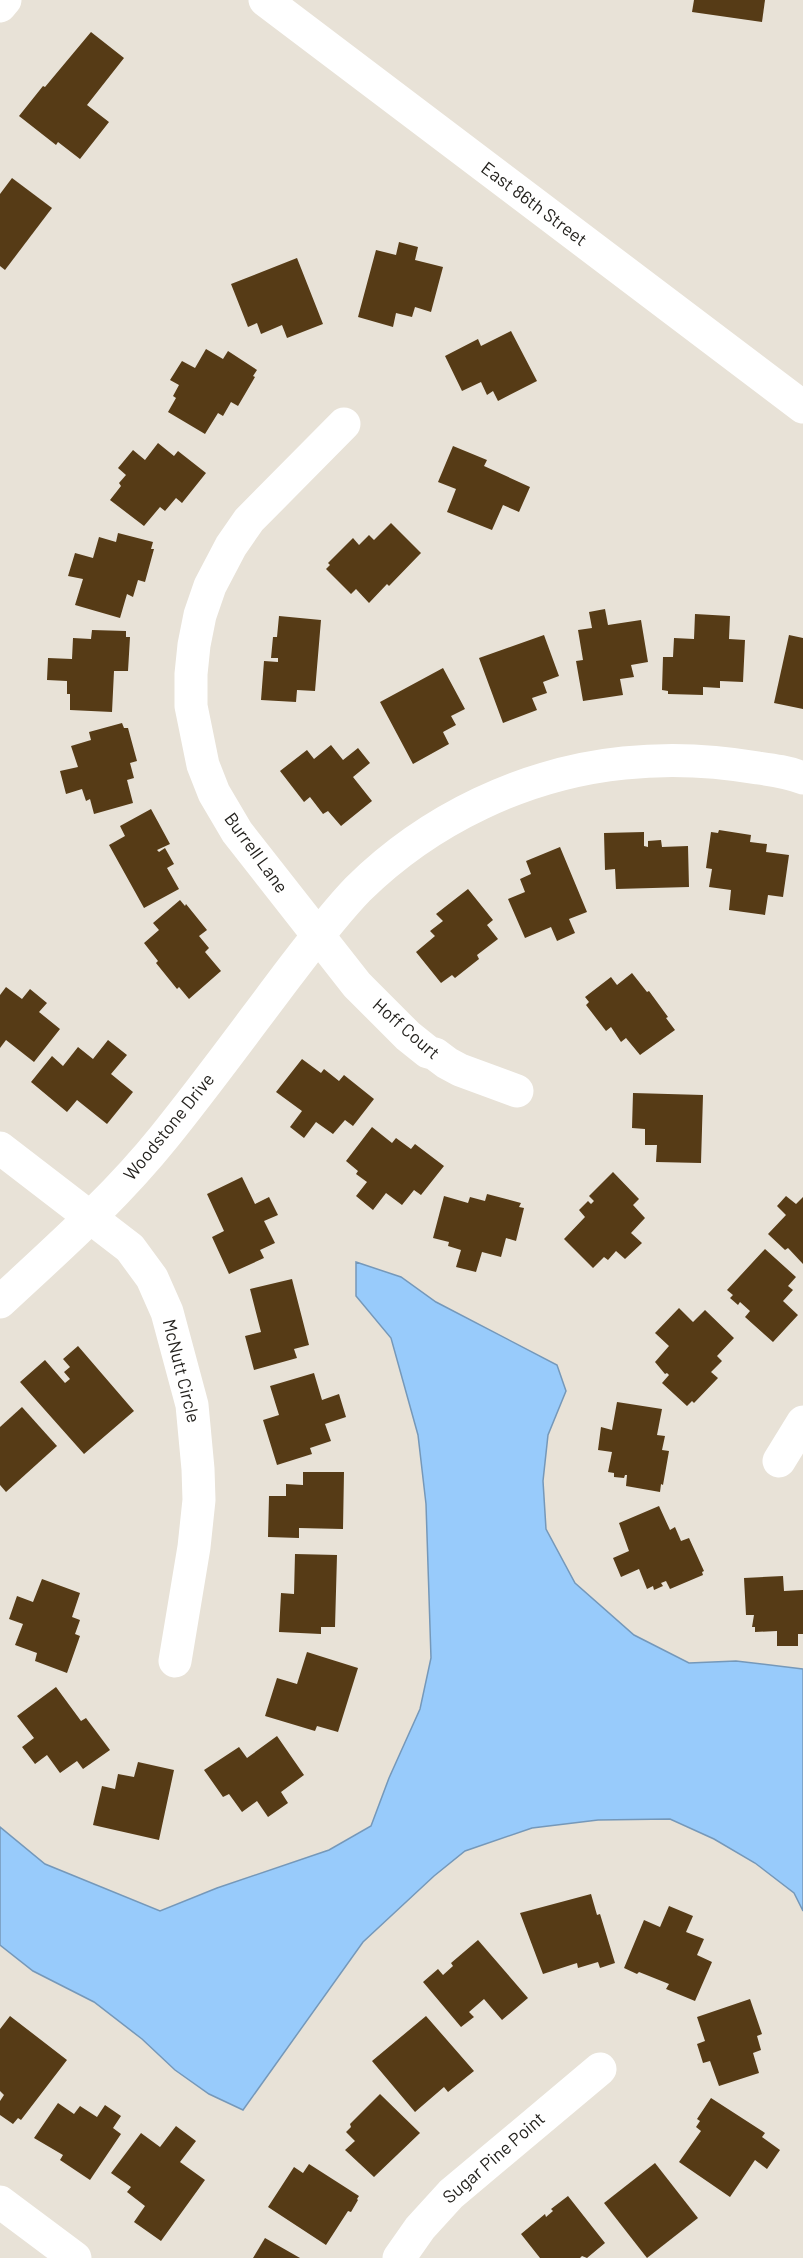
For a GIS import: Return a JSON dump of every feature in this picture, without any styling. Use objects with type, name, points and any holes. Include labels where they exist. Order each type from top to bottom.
[{"type":"street","points":[[0,6],[5,0]]},
{"type":"street","name":"East 86th Street","points":[[265,0],[803,407]]},
{"type":"street","name":"Burrell Lane","points":[[318,935],[237,832],[214,793],[203,765],[196,735],[191,705],[191,674],[200,615],[210,586],[231,546],[259,509],[344,424]]},
{"type":"street","name":"Woodstone Drive","points":[[0,1302],[91,1217],[165,1136],[318,935],[358,889],[404,850],[435,828],[509,790],[597,766],[643,760],[719,761],[803,778]]},
{"type":"street","name":"Hoff Court","points":[[318,935],[357,985],[408,1036],[428,1052],[460,1070],[517,1091]]},
{"type":"street","name":"McNutt Circle","points":[[0,1148],[130,1248],[158,1289],[178,1349],[192,1405],[198,1469],[198,1516],[175,1661]]},
{"type":"street","points":[[780,1461],[803,1422]]},
{"type":"street","name":"Sugar Pine Point","points":[[399,2258],[426,2221],[451,2194],[600,2069]]},
{"type":"street","points":[[0,2202],[75,2258]]},
{"type":"water","points":[[356,1262],[401,1277],[436,1302],[557,1365],[566,1391],[548,1435],[543,1481],[546,1529],[575,1583],[634,1635],[689,1663],[736,1661],[803,1669],[803,1911],[794,1893],[755,1863],[714,1839],[670,1819],[598,1820],[532,1828],[465,1851],[434,1876],[363,1942],[243,2110],[209,2094],[175,2070],[142,2039],[94,2002],[33,1971],[0,1945],[0,1827],[45,1864],[160,1911],[217,1888],[329,1850],[371,1826],[389,1778],[420,1709],[431,1658],[426,1504],[418,1435],[391,1338],[356,1296]]},
{"type":"building","points":[[694,0],[765,0],[762,22],[692,12]]},
{"type":"building","points":[[91,32],[124,58],[87,105],[109,122],[80,159],[58,142],[56,145],[19,116]]},
{"type":"building","points":[[12,178],[52,208],[5,270],[0,266],[0,194]]},
{"type":"building","points":[[399,242],[418,247],[415,260],[443,267],[431,312],[415,307],[412,317],[396,313],[393,327],[358,317],[376,250],[396,255]]},
{"type":"building","points":[[297,258],[323,324],[287,338],[282,325],[261,334],[257,323],[248,327],[231,284]]},
{"type":"building","points":[[511,331],[537,381],[498,401],[493,391],[487,395],[481,382],[462,391],[445,356],[478,339],[481,346]]},
{"type":"building","points":[[206,349],[223,359],[228,351],[257,370],[238,406],[231,402],[223,416],[218,413],[205,434],[168,412],[176,398],[173,396],[179,385],[170,380],[182,361],[195,368]]},
{"type":"building","points":[[158,443],[174,456],[178,451],[206,473],[182,503],[176,498],[165,511],[160,507],[144,526],[110,500],[126,475],[118,468],[133,450],[145,460]]},
{"type":"building","points":[[453,446],[487,460],[484,466],[530,487],[519,512],[503,505],[492,530],[447,512],[456,489],[438,482]]},
{"type":"building","points":[[391,523],[421,553],[369,603],[356,589],[351,594],[326,569],[330,565],[328,563],[353,538],[359,545],[369,535],[374,540]]},
{"type":"building","points":[[118,533],[153,542],[151,549],[154,549],[145,582],[138,580],[133,597],[127,594],[120,618],[75,605],[83,579],[68,576],[75,553],[93,558],[99,537],[116,542]]},
{"type":"building","points":[[605,609],[608,625],[641,620],[648,662],[631,665],[634,677],[620,679],[623,695],[583,701],[576,661],[583,660],[578,630],[592,628],[589,612]]},
{"type":"building","points":[[695,614],[730,616],[729,639],[745,640],[743,682],[720,681],[720,688],[703,687],[703,695],[668,694],[668,691],[662,690],[663,657],[673,657],[674,638],[694,639]]},
{"type":"building","points":[[279,616],[321,620],[315,691],[297,690],[296,702],[261,700],[264,661],[278,662],[278,658],[271,658],[273,637],[277,637]]},
{"type":"building","points":[[92,630],[126,631],[126,637],[130,637],[128,671],[114,671],[112,712],[70,710],[67,681],[47,680],[48,658],[72,659],[73,638],[91,639]]},
{"type":"building","points":[[544,635],[559,676],[543,682],[547,693],[532,698],[537,710],[503,723],[479,658]]},
{"type":"building","points":[[789,635],[803,638],[803,709],[774,703]]},
{"type":"building","points":[[443,668],[465,709],[451,716],[456,725],[443,732],[449,744],[413,764],[380,702]]},
{"type":"building","points":[[122,723],[124,728],[128,728],[137,761],[130,763],[134,778],[127,780],[133,803],[94,814],[90,799],[86,801],[82,789],[66,794],[60,771],[78,767],[71,746],[91,740],[89,732]]},
{"type":"building","points":[[331,745],[343,760],[358,748],[370,763],[353,777],[372,801],[341,826],[328,811],[323,814],[310,797],[304,802],[280,771],[307,750],[314,759]]},
{"type":"building","points":[[151,809],[170,844],[157,850],[159,852],[165,848],[174,864],[167,868],[179,889],[144,908],[109,845],[125,836],[120,826]]},
{"type":"building","points":[[719,830],[751,835],[750,842],[767,844],[766,852],[789,855],[783,897],[768,895],[765,915],[729,910],[731,890],[709,887],[712,869],[706,868],[711,832],[718,833]]},
{"type":"building","points":[[644,832],[644,846],[648,847],[648,841],[661,840],[662,847],[688,846],[689,887],[616,889],[615,869],[605,870],[604,833]]},
{"type":"building","points":[[560,847],[587,912],[569,919],[575,933],[557,941],[551,927],[525,938],[508,899],[525,892],[520,879],[531,874],[526,861]]},
{"type":"building","points":[[468,889],[493,920],[487,925],[498,939],[477,955],[479,959],[455,978],[452,975],[441,983],[416,952],[435,936],[430,931],[443,921],[436,914]]},
{"type":"building","points":[[180,900],[207,930],[199,936],[209,948],[205,952],[221,971],[189,999],[179,987],[177,989],[156,963],[158,961],[144,943],[159,930],[153,923]]},
{"type":"building","points":[[632,973],[647,992],[649,991],[675,1030],[640,1055],[626,1038],[621,1042],[611,1027],[606,1031],[586,1005],[589,1002],[585,997],[611,977],[617,985]]},
{"type":"building","points":[[6,987],[22,999],[30,989],[47,1003],[39,1012],[60,1029],[34,1062],[6,1040],[0,1048],[0,995]]},
{"type":"building","points":[[108,1040],[127,1055],[111,1074],[133,1092],[107,1124],[77,1100],[67,1112],[31,1082],[52,1056],[63,1066],[78,1047],[93,1059]]},
{"type":"building","points":[[302,1059],[321,1073],[324,1069],[339,1081],[344,1075],[374,1099],[353,1126],[345,1120],[333,1134],[316,1122],[304,1138],[290,1127],[302,1111],[276,1092]]},
{"type":"building","points":[[633,1093],[703,1095],[701,1163],[656,1162],[657,1145],[645,1145],[645,1129],[632,1128]]},
{"type":"building","points":[[372,1127],[392,1143],[396,1138],[411,1149],[415,1144],[444,1166],[421,1195],[414,1190],[402,1205],[386,1193],[373,1210],[356,1196],[367,1182],[356,1174],[358,1171],[346,1161]]},
{"type":"building","points":[[613,1172],[639,1199],[633,1205],[645,1218],[631,1233],[642,1243],[625,1259],[616,1251],[608,1260],[604,1257],[593,1268],[564,1239],[585,1217],[579,1210],[588,1201],[591,1204],[594,1201],[589,1196]]},
{"type":"building","points":[[242,1177],[255,1204],[269,1197],[278,1215],[264,1221],[275,1243],[260,1250],[264,1258],[229,1274],[212,1237],[224,1231],[207,1194]]},
{"type":"building","points":[[487,1194],[521,1203],[519,1207],[524,1208],[516,1241],[506,1238],[501,1257],[482,1252],[476,1272],[456,1267],[461,1250],[448,1246],[449,1242],[433,1238],[444,1196],[468,1203],[470,1197],[485,1201]]},
{"type":"building","points":[[786,1196],[796,1204],[803,1197],[803,1264],[788,1248],[785,1250],[768,1234],[786,1215],[777,1206]]},
{"type":"building","points":[[765,1249],[796,1277],[788,1286],[793,1290],[783,1301],[798,1315],[773,1342],[745,1317],[750,1311],[740,1302],[738,1305],[730,1298],[733,1295],[727,1290]]},
{"type":"building","points":[[292,1279],[309,1345],[294,1349],[297,1358],[254,1370],[245,1336],[261,1332],[250,1289]]},
{"type":"building","points":[[679,1308],[693,1322],[705,1310],[734,1338],[717,1356],[722,1361],[711,1372],[718,1378],[694,1403],[692,1401],[687,1406],[662,1383],[669,1375],[665,1374],[655,1362],[669,1346],[655,1333]]},
{"type":"building","points":[[78,1346],[134,1411],[84,1454],[20,1382],[45,1360],[65,1383],[70,1379],[64,1372],[70,1367],[63,1359]]},
{"type":"building","points":[[314,1373],[322,1400],[339,1394],[346,1417],[325,1424],[331,1441],[310,1448],[312,1454],[277,1465],[263,1420],[279,1415],[270,1386]]},
{"type":"building","points":[[617,1402],[662,1409],[657,1435],[665,1436],[662,1450],[669,1451],[660,1492],[626,1486],[627,1475],[624,1478],[614,1477],[614,1473],[608,1472],[612,1452],[598,1450],[601,1427],[612,1430]]},
{"type":"building","points":[[22,1407],[57,1446],[6,1492],[0,1485],[0,1427]]},
{"type":"building","points":[[303,1472],[344,1472],[343,1529],[299,1528],[299,1538],[268,1537],[269,1496],[286,1496],[286,1484],[303,1485]]},
{"type":"building","points":[[659,1506],[670,1530],[675,1527],[681,1541],[689,1538],[704,1571],[703,1575],[670,1589],[666,1581],[661,1583],[663,1586],[654,1590],[653,1586],[647,1589],[639,1569],[621,1577],[613,1558],[629,1551],[619,1523]]},
{"type":"building","points":[[295,1554],[337,1555],[335,1627],[321,1627],[321,1634],[279,1632],[281,1593],[294,1594]]},
{"type":"building","points":[[783,1576],[784,1591],[803,1590],[803,1634],[798,1634],[798,1646],[777,1646],[777,1631],[755,1632],[755,1627],[752,1627],[754,1615],[746,1615],[744,1578]]},
{"type":"building","points":[[42,1579],[80,1593],[72,1617],[80,1620],[75,1634],[80,1636],[67,1673],[35,1661],[37,1653],[15,1645],[23,1624],[9,1619],[17,1596],[33,1602]]},
{"type":"building","points":[[307,1652],[358,1668],[338,1732],[317,1726],[315,1731],[265,1716],[277,1678],[297,1684]]},
{"type":"building","points":[[56,1687],[81,1721],[86,1718],[110,1750],[83,1769],[77,1761],[60,1773],[47,1755],[35,1764],[22,1747],[34,1738],[17,1716]]},
{"type":"building","points":[[277,1736],[304,1775],[281,1792],[288,1803],[268,1817],[257,1801],[242,1812],[229,1794],[223,1797],[204,1770],[239,1747],[247,1758]]},
{"type":"building","points":[[138,1762],[174,1770],[159,1840],[93,1825],[102,1786],[115,1789],[118,1774],[134,1777]]},
{"type":"building","points":[[591,1894],[597,1915],[600,1914],[615,1963],[600,1968],[598,1962],[578,1968],[577,1963],[543,1974],[520,1913]]},
{"type":"building","points":[[669,1906],[693,1916],[686,1932],[704,1939],[697,1955],[712,1962],[695,2001],[666,1989],[669,1984],[624,1968],[644,1920],[660,1927]]},
{"type":"building","points":[[478,1940],[528,1998],[502,2020],[484,1999],[469,2012],[474,2017],[461,2027],[423,1982],[438,1969],[443,1975],[453,1966],[451,1963]]},
{"type":"building","points":[[750,1999],[762,2034],[757,2036],[761,2050],[753,2053],[759,2073],[719,2086],[710,2061],[703,2063],[697,2044],[705,2041],[697,2017]]},
{"type":"building","points":[[10,2016],[67,2060],[21,2120],[18,2118],[13,2124],[0,2115],[0,2101],[4,2095],[0,2091],[0,2029]]},
{"type":"building","points":[[426,2016],[474,2071],[448,2092],[444,2087],[415,2112],[372,2061]]},
{"type":"building","points":[[380,2094],[420,2133],[374,2177],[345,2150],[355,2141],[346,2132],[351,2127],[350,2124]]},
{"type":"building","points":[[711,2098],[765,2133],[762,2137],[780,2150],[767,2169],[755,2160],[730,2197],[679,2162],[701,2131],[696,2127],[700,2121],[697,2119]]},
{"type":"building","points":[[58,2103],[74,2114],[80,2106],[97,2117],[105,2105],[121,2116],[113,2128],[121,2134],[90,2180],[60,2160],[63,2155],[34,2138]]},
{"type":"building","points":[[176,2126],[196,2141],[180,2162],[205,2180],[161,2241],[134,2222],[145,2206],[127,2192],[131,2187],[111,2173],[141,2133],[160,2147]]},
{"type":"building","points":[[655,2163],[698,2218],[647,2258],[604,2203]]},
{"type":"building","points":[[309,2164],[359,2196],[351,2212],[348,2211],[326,2245],[268,2207],[294,2167],[303,2173]]},
{"type":"building","points":[[568,2196],[605,2243],[587,2258],[582,2256],[580,2258],[540,2258],[521,2234],[545,2214],[546,2217],[553,2211],[551,2209]]},
{"type":"building","points":[[265,2238],[300,2258],[253,2258]]}]
